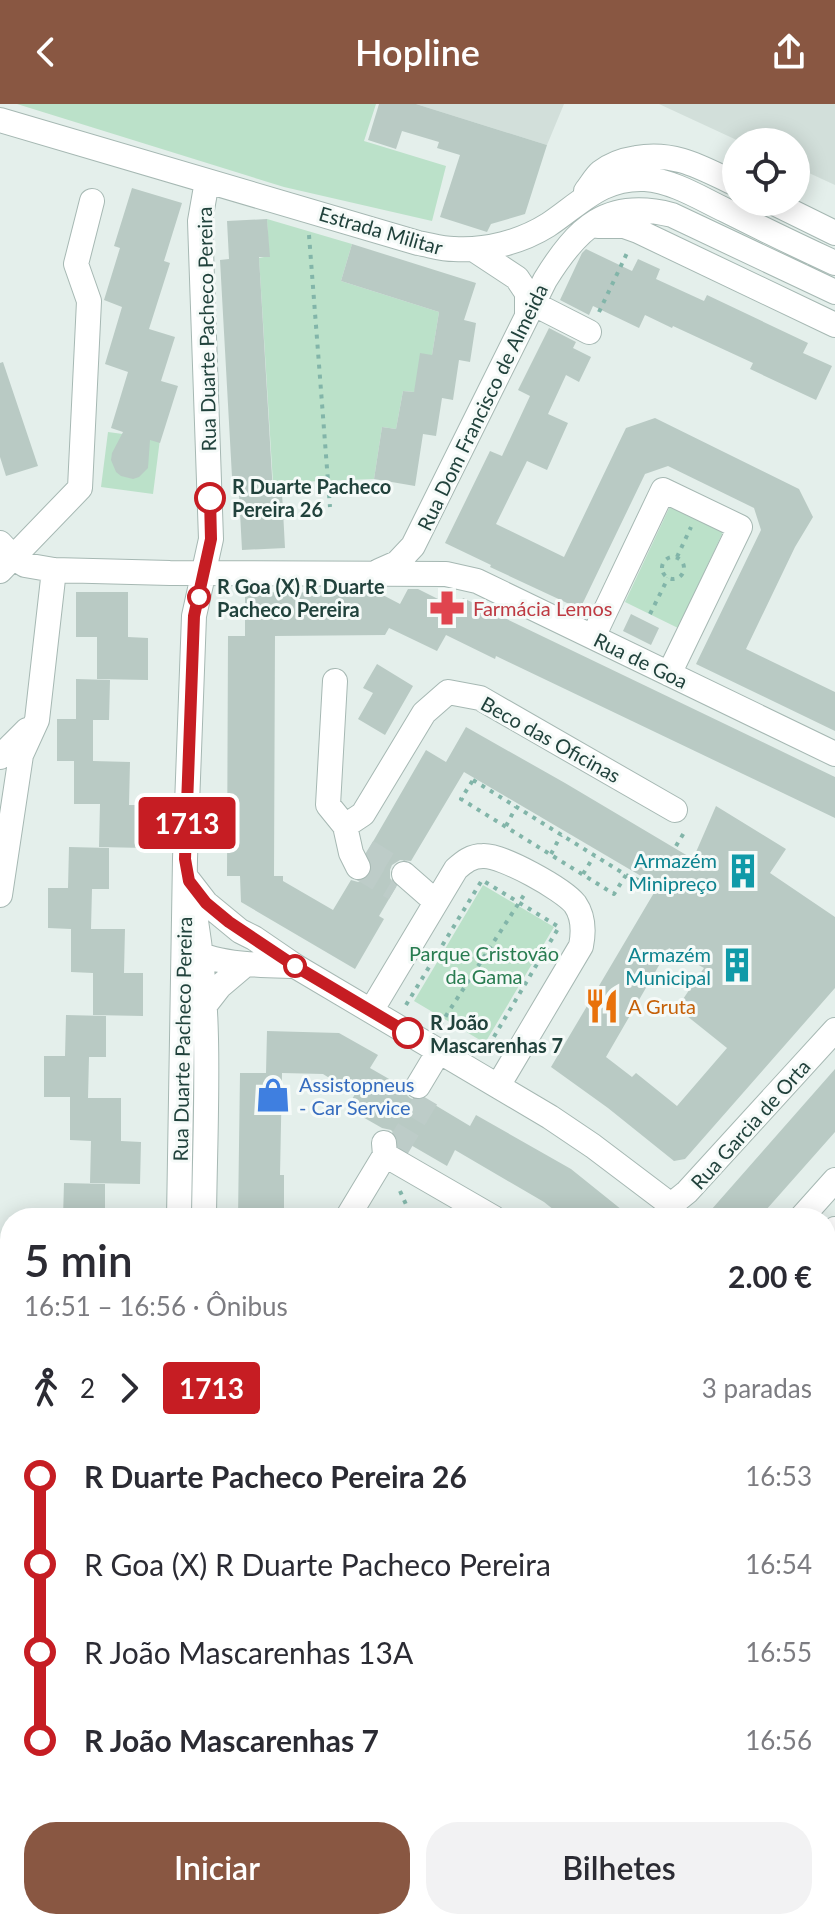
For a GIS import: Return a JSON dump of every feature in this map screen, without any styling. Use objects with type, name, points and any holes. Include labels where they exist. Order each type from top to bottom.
[{"type":"street","name":"Estrada Militar","points":[[0,120],[418,243],[452,249],[492,246],[523,237],[545,227],[598,189],[635,179],[662,182],[690,193],[835,263]]},
{"type":"street","points":[[580,200],[599,174],[623,160],[665,156],[692,163],[722,177]]},
{"type":"street","name":"Rua Duarte Pacheco Pereira","points":[[204,1208],[206,1004],[195,946],[187,870],[194,616],[211,539],[200,221],[207,181]]},
{"type":"street","points":[[5,558],[80,488],[89,301],[76,264],[92,201]]},
{"type":"street","points":[[584,229],[622,211],[655,210],[672,215],[835,292]]},
{"type":"street","points":[[800,216],[835,233]]},
{"type":"street","points":[[584,229],[611,225],[638,231],[835,325]]},
{"type":"street","name":"Rua Dom Francisco de Almeida","points":[[372,573],[397,563],[413,546],[529,309],[561,254],[584,229]]},
{"type":"street","points":[[473,249],[517,278],[527,293],[529,309],[589,332]]},
{"type":"street","points":[[593,637],[663,490],[701,507],[740,527],[669,674]]},
{"type":"street","name":"Rua de Goa","points":[[5,558],[54,570],[461,576],[835,754]]},
{"type":"street","points":[[0,895],[21,755],[37,720],[54,570]]},
{"type":"street","points":[[335,681],[328,805],[345,826],[359,857]]},
{"type":"street","name":"Beco das Oficinas","points":[[345,826],[363,814],[424,713],[448,692],[480,698],[675,810]]},
{"type":"street","points":[[0,757],[37,720]]},
{"type":"street","points":[[371,1011],[456,869],[468,859],[498,857],[535,877],[565,895],[575,905],[584,933],[581,946],[498,1086]]},
{"type":"street","points":[[187,870],[206,903],[240,931],[593,1146],[665,1208]]},
{"type":"street","points":[[400,881],[436,902]]},
{"type":"street","points":[[195,946],[226,930],[240,931]]},
{"type":"street","name":"Rua Duarte Pacheco Pereira","points":[[180,1208],[195,946]]},
{"type":"street","points":[[195,946],[246,964],[295,966]]},
{"type":"street","points":[[206,1004],[220,986],[246,964]]},
{"type":"street","name":"Rua Garcia de Orta","points":[[672,1208],[835,1030]]},
{"type":"street","points":[[424,1090],[445,1055]]},
{"type":"street","points":[[353,1208],[388,1149],[479,1208]]},
{"type":"street","points":[[810,1208],[835,1180]]},
{"type":"path","points":[[307,209],[330,507]]},
{"type":"path","points":[[589,332],[638,231]]},
{"type":"path","points":[[677,557],[701,507]]},
{"type":"path","points":[[677,557],[684,565],[684,573],[675,580],[668,578],[662,569],[663,562],[677,557]]},
{"type":"path","points":[[650,614],[668,578]]},
{"type":"path","points":[[626,875],[614,894],[461,799],[473,780],[626,875],[652,886]]},
{"type":"path","points":[[506,826],[516,807]]},
{"type":"path","points":[[551,854],[561,835]]},
{"type":"path","points":[[583,874],[594,856]]},
{"type":"path","points":[[440,1025],[535,877]]},
{"type":"path","points":[[406,1005],[482,880],[559,927],[483,1051]]},
{"type":"shaded area","points":[[416,104],[564,104],[547,145]]},
{"type":"shaded area","points":[[659,104],[835,104],[835,185],[810,173],[810,128],[722,128],[722,133]]},
{"type":"green space","points":[[17,104],[376,104],[364,141],[446,166],[432,221],[284,187]]},
{"type":"green space","points":[[267,219],[352,244],[341,281],[439,312],[432,355],[414,392],[403,391],[396,429],[382,427],[374,479],[273,483],[259,258],[269,256]]},
{"type":"green space","points":[[108,432],[160,439],[153,494],[101,487]]},
{"type":"green space","points":[[671,504],[724,530],[678,628],[625,602]]},
{"type":"green space","name":"Parque Cristovão da Gama","points":[[483,885],[554,927],[485,1043],[414,1001]]},
{"type":"building","points":[[379,104],[416,104],[547,145],[525,214],[491,224],[487,232],[440,217],[460,155],[437,148],[439,142],[402,131],[396,149],[368,140]]},
{"type":"building","points":[[132,188],[182,203],[164,261],[170,263],[149,329],[175,337],[161,381],[178,386],[160,443],[150,440],[148,468],[133,479],[116,472],[111,460],[123,432],[111,428],[128,372],[105,364],[122,307],[104,300],[120,248],[114,246]]},
{"type":"building","points":[[267,219],[270,257],[259,257],[273,493],[282,492],[285,548],[242,550],[239,494],[233,495],[220,260],[229,259],[227,221]]},
{"type":"building","points":[[352,244],[476,283],[464,320],[476,323],[470,362],[459,360],[453,400],[442,398],[436,436],[423,434],[415,486],[374,479],[382,427],[396,429],[403,391],[414,392],[420,353],[432,355],[439,312],[341,281]]},
{"type":"building","points":[[586,249],[632,271],[638,259],[660,269],[656,279],[704,301],[707,295],[808,343],[803,353],[832,366],[816,400],[750,369],[753,363],[645,315],[639,328],[593,306],[589,315],[560,300]]},
{"type":"building","points":[[549,328],[576,342],[573,348],[591,357],[579,382],[566,375],[548,414],[568,423],[547,470],[527,461],[496,524],[564,557],[626,428],[655,418],[799,489],[813,517],[795,547],[746,649],[835,692],[835,731],[696,664],[761,530],[754,508],[668,466],[645,474],[580,609],[445,543],[490,451],[502,456],[530,396],[518,390]]},
{"type":"building","points":[[3,362],[38,466],[6,476],[0,457],[0,363]]},
{"type":"building","points":[[408,589],[418,589],[458,609],[463,598],[835,777],[835,818],[446,635],[437,651],[389,628],[385,635],[275,636],[274,876],[283,876],[283,881],[333,910],[351,880],[364,881],[371,875],[373,867],[367,852],[426,750],[446,762],[466,727],[693,859],[716,806],[786,849],[770,873],[835,917],[835,988],[685,1159],[674,1161],[551,1067],[658,886],[464,772],[411,861],[400,860],[392,865],[390,878],[396,887],[379,916],[384,919],[355,969],[241,902],[240,876],[227,876],[228,636],[245,636],[245,592],[379,593],[400,604]],"holes":[[[669,948],[704,968],[677,1008],[727,1048],[677,1106],[636,1073],[632,1077],[606,1057]]]},
{"type":"building","points":[[76,592],[128,592],[128,637],[148,638],[148,680],[97,679],[97,637],[76,637]]},
{"type":"building","points":[[631,614],[659,628],[651,645],[623,631]]},
{"type":"building","points":[[377,664],[413,686],[385,735],[358,719],[373,693],[363,688]]},
{"type":"building","points":[[76,679],[110,680],[109,720],[93,720],[93,761],[130,762],[129,805],[146,805],[145,848],[99,847],[100,804],[74,804],[74,761],[57,761],[57,719],[76,719]]},
{"type":"building","points":[[69,847],[109,848],[109,889],[92,889],[91,929],[125,929],[124,973],[143,973],[143,1016],[93,1015],[93,973],[71,972],[71,929],[48,928],[48,888],[68,888]]},
{"type":"building","points":[[66,1015],[106,1016],[106,1057],[89,1057],[88,1098],[121,1098],[121,1141],[141,1142],[140,1184],[90,1183],[91,1141],[70,1140],[70,1097],[44,1097],[44,1056],[65,1056]]},
{"type":"building","points":[[267,1031],[339,1033],[378,1055],[370,1068],[403,1087],[410,1098],[417,1101],[425,1099],[470,1126],[476,1115],[571,1169],[620,1208],[552,1208],[455,1150],[447,1166],[397,1137],[391,1130],[347,1108],[355,1094],[323,1074],[282,1073],[280,1175],[284,1175],[284,1208],[238,1208],[240,1073],[266,1073]]},
{"type":"building","points":[[835,1069],[835,1132],[768,1208],[713,1208]]},
{"type":"building","points":[[64,1183],[105,1184],[105,1208],[63,1208]]},
{"type":"tunnel","points":[[367,851],[404,874]]},
{"type":"tunnel","points":[[358,867],[395,889]]},
{"type":"tunnel","points":[[396,1150],[430,1093]]},
{"type":"bus line","name":"1713","points":[[210,498],[211,539],[194,616],[185,859],[189,881],[206,903],[240,931],[408,1033]]},
{"type":"place","name":"R Duarte Pacheco Pereira 26","points":[[210,498]]},
{"type":"place","name":"R Goa (X) R Duarte Pacheco Pereira","points":[[199,597]]},
{"type":"place","name":"Farmácia Lemos","points":[[447,608]]},
{"type":"place","name":"Armazém Minipreço","points":[[743,871]]},
{"type":"place","name":"Armazém Municipal","points":[[737,965]]},
{"type":"place","name":"A Gruta","points":[[602,1006]]},
{"type":"place","name":"R João Mascarenhas 7","points":[[408,1033]]},
{"type":"place","name":"Assistopneus - Car Service","points":[[273,1095]]}]
